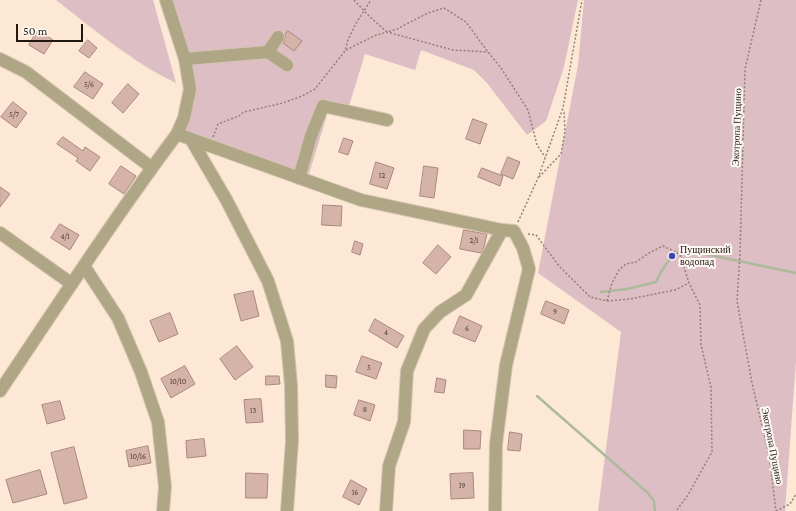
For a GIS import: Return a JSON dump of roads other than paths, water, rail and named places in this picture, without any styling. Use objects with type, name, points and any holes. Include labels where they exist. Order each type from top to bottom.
[{"type":"street","points":[[0,391],[84,266],[176,134],[184,118],[190,89],[185,59],[166,0]]},
{"type":"street","points":[[268,52],[278,38]]},
{"type":"street","points":[[185,59],[268,52],[287,65]]},
{"type":"street","points":[[0,59],[26,72],[152,168]]},
{"type":"street","points":[[299,178],[311,136],[324,106],[387,120]]},
{"type":"street","points":[[176,134],[192,141],[361,200],[508,230],[523,248],[529,270],[506,365],[496,444],[495,511]]},
{"type":"street","points":[[192,141],[227,201],[268,281],[287,341],[291,385],[292,441],[287,511]]},
{"type":"street","points":[[386,511],[389,466],[404,422],[407,371],[424,329],[440,312],[466,295],[508,230]]},
{"type":"street","points":[[0,233],[72,284]]},
{"type":"street","points":[[84,266],[118,318],[141,372],[158,422],[165,487],[163,511]]},
{"type":"waterway","points":[[601,292],[627,289],[656,282],[669,260],[677,253],[684,251],[691,251],[796,273]]},
{"type":"waterway","points":[[537,396],[648,493],[654,501],[655,511]]},
{"type":"place","name":"Пущинский водопад","points":[[672,256]]}]
